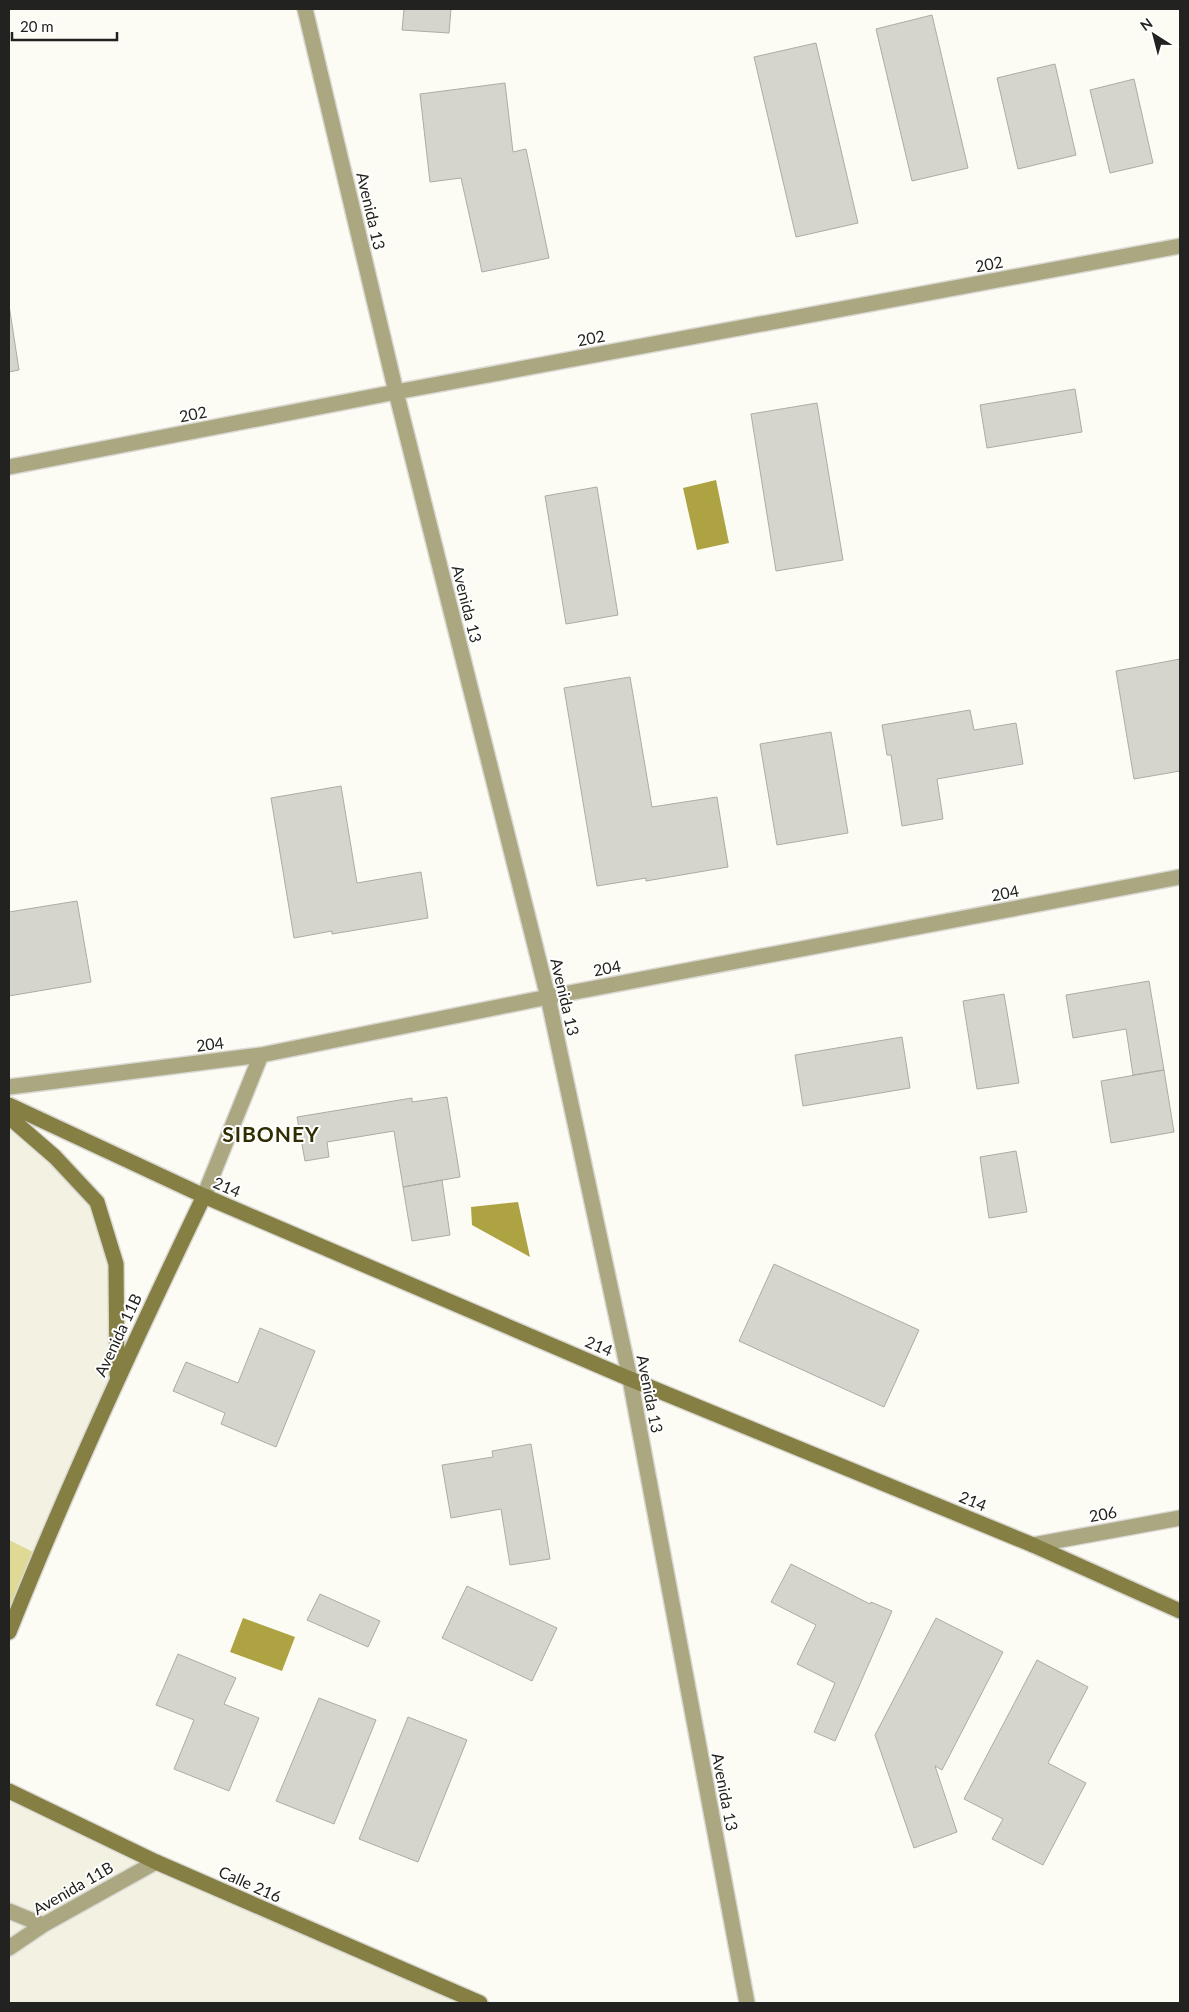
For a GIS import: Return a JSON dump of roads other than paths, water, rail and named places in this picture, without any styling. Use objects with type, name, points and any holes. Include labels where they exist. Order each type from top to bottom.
[{"type":"street","name":"Avenida 13","points":[[305,9],[396,392],[548,997],[630,1378],[747,2003]]},
{"type":"street","name":"202","points":[[9,468],[396,392],[1180,246]]},
{"type":"street","name":"204","points":[[9,1087],[261,1055],[548,997],[1180,877]]},
{"type":"street","name":"Avenida 11B","points":[[9,1632],[39,1555],[117,1378],[204,1196],[261,1055]]},
{"type":"street","name":"214","points":[[9,1105],[204,1196],[630,1378],[1032,1545],[1180,1610]]},
{"type":"street","points":[[9,1117],[55,1157],[97,1202],[116,1264],[117,1378]]},
{"type":"street","name":"206","points":[[1032,1545],[1180,1518]]},
{"type":"street","name":"Calle 216","points":[[9,1791],[156,1862],[480,2003]]},
{"type":"street","name":"Avenida 11B","points":[[9,1948],[43,1925],[156,1862]]},
{"type":"street","points":[[9,1911],[43,1925]]},
{"type":"district","name":"SIBONEY","points":[[271,1135]]}]
